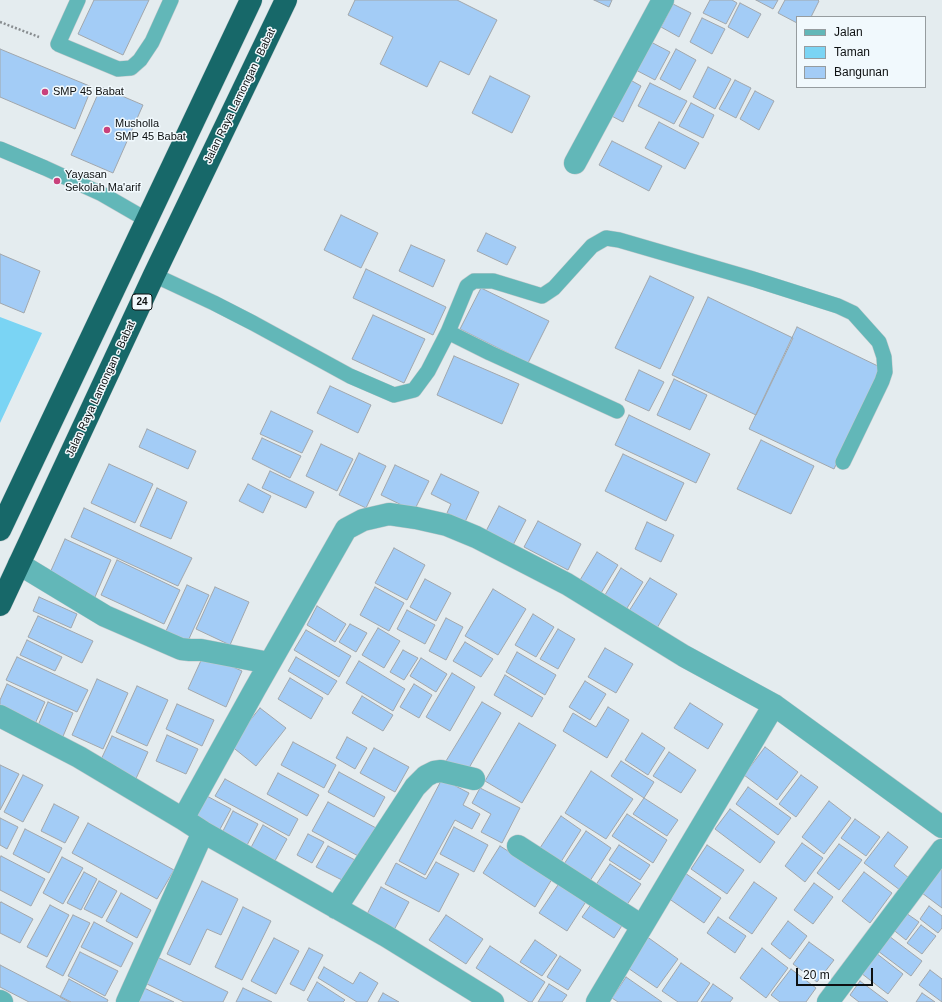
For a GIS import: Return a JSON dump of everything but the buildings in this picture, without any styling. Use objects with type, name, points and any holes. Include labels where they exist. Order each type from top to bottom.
[{"type":"highway","points":[[0,530],[252,0]]},
{"type":"highway","name":"Jalan Raya Lamongan - Babat","points":[[0,605],[154,275],[286,0]]},
{"type":"street","points":[[575,162],[663,0]]},
{"type":"street","points":[[183,819],[269,663],[346,529],[363,520],[389,514],[448,525],[476,537],[567,584],[684,656],[774,705],[942,827]]},
{"type":"street","points":[[19,564],[105,616],[181,649],[201,650],[269,663]]},
{"type":"street","points":[[597,1002],[774,705]]},
{"type":"street","points":[[0,716],[79,757],[203,832],[386,936],[493,1002]]},
{"type":"street","points":[[336,908],[415,787],[426,776],[434,772],[441,771],[474,780]]},
{"type":"street","points":[[127,1002],[203,832]]},
{"type":"street","points":[[518,846],[642,926]]},
{"type":"street","points":[[828,1002],[942,850]]},
{"type":"lane","points":[[78,0],[58,44],[118,70],[131,68],[140,60],[152,42],[171,0]]},
{"type":"lane","points":[[0,150],[45,168],[95,191],[147,220]]},
{"type":"lane","points":[[154,275],[214,303],[350,376],[394,395],[414,390],[428,371],[448,332],[467,286],[474,281],[493,281],[542,296],[554,288],[592,246],[606,238],[619,240],[753,278],[838,306],[853,313],[879,342],[884,357],[885,372],[844,462]]},
{"type":"lane","points":[[448,332],[490,353],[618,411]]},
{"type":"path","points":[[0,22],[58,44]]},
{"type":"green space","points":[[0,317],[42,333],[0,423]]},
{"type":"place","name":"SMP 45 Babat","points":[[45,92]]},
{"type":"place","name":"Musholla SMP 45 Babat","points":[[107,130]]},
{"type":"place","name":"Yayasan Sekolah Ma'arif","points":[[57,181]]}]
